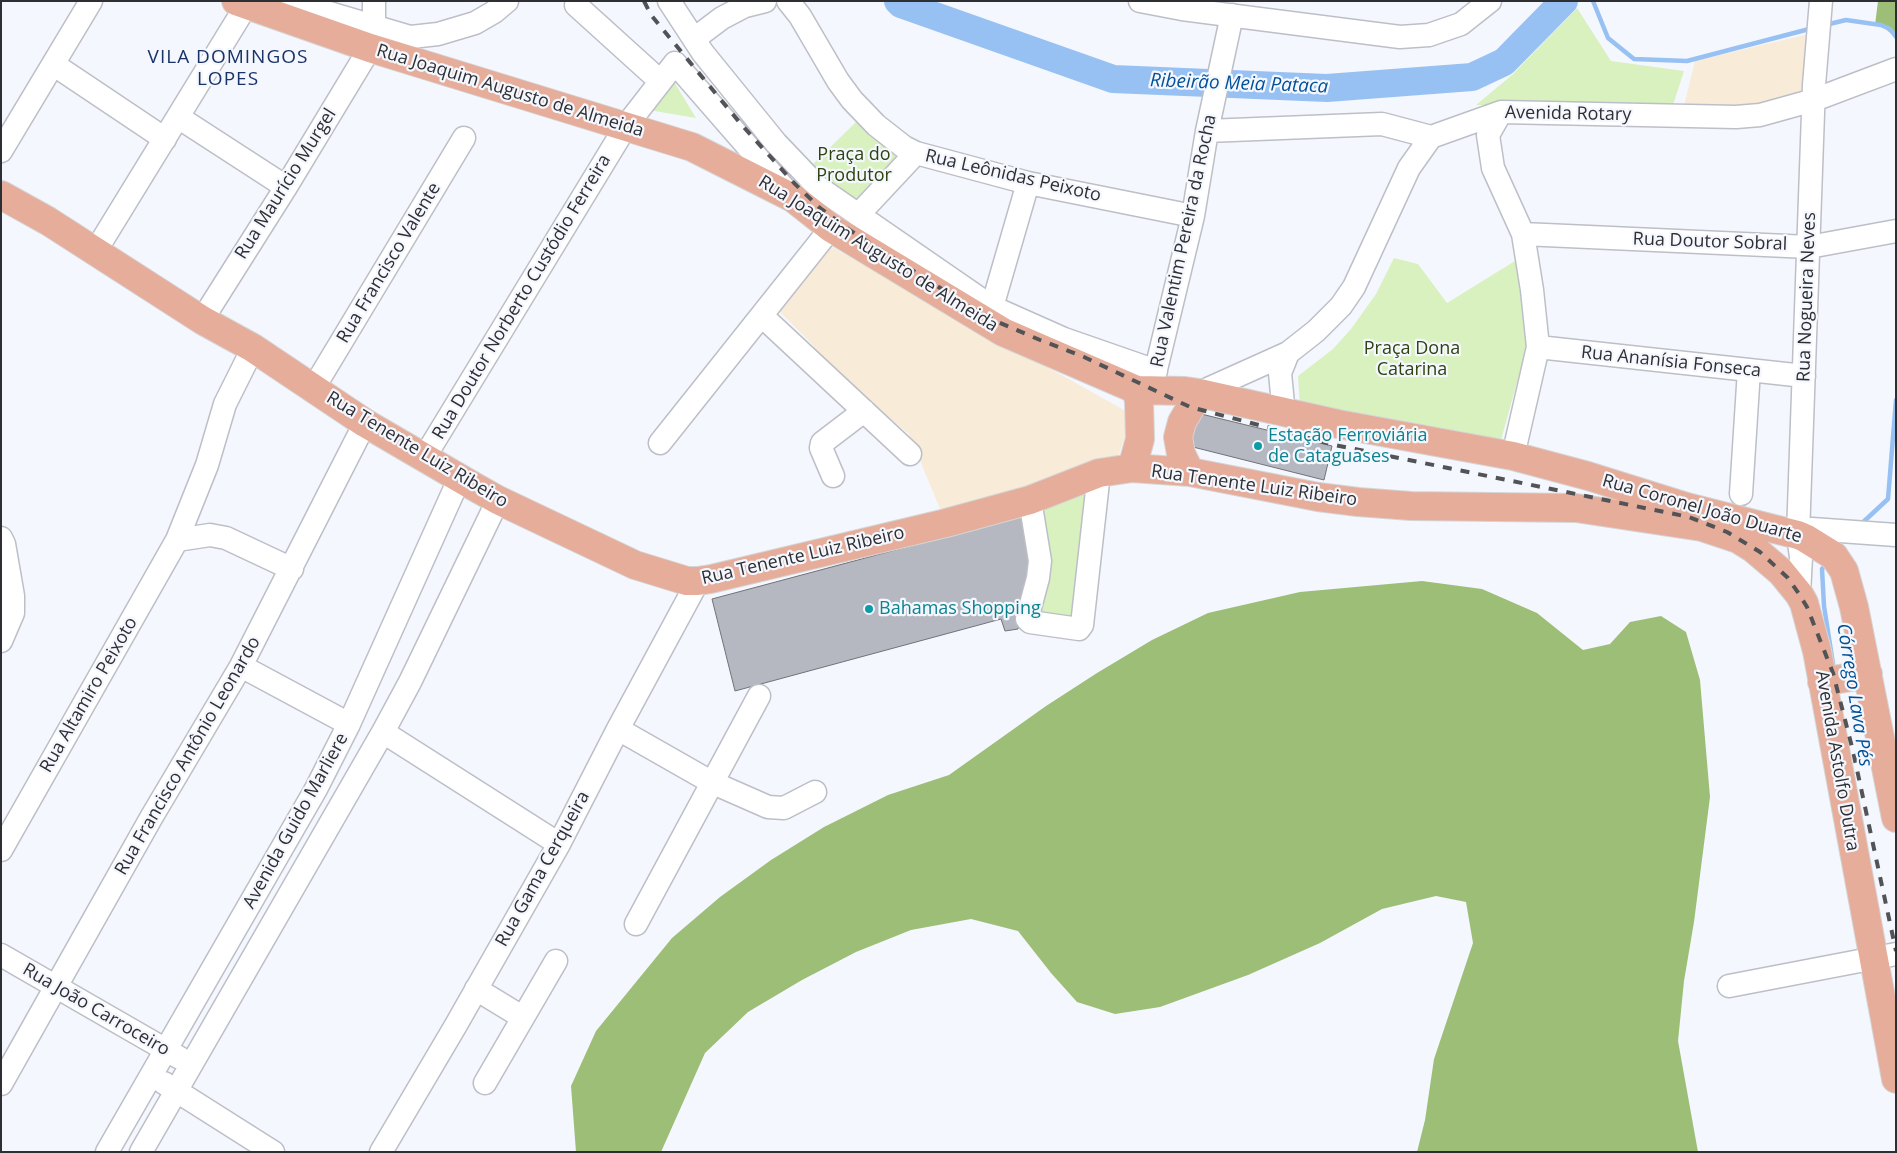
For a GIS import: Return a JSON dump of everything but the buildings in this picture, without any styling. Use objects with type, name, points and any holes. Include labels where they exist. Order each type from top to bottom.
[{"type":"main road","name":"Rua Joaquim Augusto de Almeida","points":[[244,2],[372,38],[692,147],[793,198],[831,228],[1003,332],[1150,383],[1399,436],[1513,456],[1588,476]]},
{"type":"main road","name":"Rua Tenente Luiz Ribeiro","points":[[1,195],[48,221],[202,320],[253,348],[365,423],[498,500],[635,565],[687,581],[698,582],[946,523],[1030,500],[1098,473],[1132,468],[1190,472],[1318,498],[1358,502],[1411,506],[1576,508]]},
{"type":"main road","points":[[1132,468],[1140,439],[1140,408],[1150,383]]},
{"type":"main road","points":[[1140,439],[1154,416],[1166,406],[1199,393]]},
{"type":"main road","points":[[1190,472],[1181,454],[1178,437],[1182,422],[1199,393]]},
{"type":"main road","name":"Rua Coronel João Duarte","points":[[1588,476],[1807,539]]},
{"type":"main road","name":"Rua Coronel João Duarte","points":[[1576,508],[1702,527],[1723,533],[1738,539],[1754,549],[1781,572]]},
{"type":"main road","points":[[1807,539],[1834,556],[1844,571],[1854,607],[1896,818]]},
{"type":"main road","name":"Avenida Astolfo Dutra","points":[[1781,572],[1804,603],[1813,634],[1822,682],[1884,956],[1896,1079]]},
{"type":"main road","points":[[1822,682],[1868,674]]},
{"type":"street","points":[[1,151],[91,1]]},
{"type":"street","points":[[290,1],[372,38],[411,38],[438,34],[475,23],[494,12],[507,1]]},
{"type":"street","points":[[372,38],[374,1]]},
{"type":"street","points":[[669,1],[703,53],[776,143],[818,188],[992,307],[1064,339],[1150,383]]},
{"type":"street","points":[[694,39],[722,18],[745,6],[765,1]]},
{"type":"street","points":[[788,1],[800,16],[838,81],[852,100],[876,125],[904,147],[916,153]]},
{"type":"street","points":[[1140,1],[1400,37],[1429,35],[1461,24],[1490,1]]},
{"type":"street","name":"Rua Nogueira Neves","points":[[1799,594],[1801,557],[1807,539],[1804,376],[1814,100],[1822,1]]},
{"type":"street","points":[[95,252],[165,139],[244,2]]},
{"type":"street","points":[[576,5],[660,81]]},
{"type":"street","name":"Rua Valentim Pereira da Rocha","points":[[1150,383],[1193,216],[1207,131],[1232,15]]},
{"type":"street","name":"Rua Maurício Murgel","points":[[202,320],[286,187],[372,38]]},
{"type":"street","name":"Rua Doutor Norberto Custódio Ferreira","points":[[424,458],[626,126],[675,63],[793,198]]},
{"type":"street","points":[[53,64],[165,139]]},
{"type":"street","name":"Avenida Rotary","points":[[1431,137],[1501,112],[1736,117],[1760,115],[1814,100],[1896,69]]},
{"type":"street","points":[[1493,168],[1488,135],[1501,112]]},
{"type":"street","points":[[178,117],[286,187]]},
{"type":"street","points":[[1382,124],[1398,133],[1405,140],[1409,168]]},
{"type":"street","points":[[1199,393],[1288,353],[1341,306],[1354,287],[1409,168],[1431,137],[1382,124],[1207,131]]},
{"type":"street","points":[[1452,128],[1470,135],[1493,168],[1523,234],[1532,290],[1538,347],[1513,456]]},
{"type":"street","name":"Rua Francisco Valente","points":[[313,389],[464,138]]},
{"type":"street","name":"Rua Leônidas Peixoto","points":[[858,215],[916,153],[1028,183],[1193,216]]},
{"type":"street","points":[[992,307],[1028,183]]},
{"type":"street","points":[[660,443],[831,228]]},
{"type":"street","name":"Rua Doutor Sobral","points":[[1523,234],[1809,247],[1896,231]]},
{"type":"street","points":[[762,316],[910,454]]},
{"type":"street","name":"Rua Ananísia Fonseca","points":[[1538,347],[1804,376]]},
{"type":"street","name":"Rua Altamiro Peixoto","points":[[1,850],[177,540],[207,465],[225,404],[253,348]]},
{"type":"street","points":[[1288,353],[1280,373],[1283,404],[1289,412]]},
{"type":"street","points":[[1741,494],[1749,370]]},
{"type":"street","points":[[833,476],[821,448],[822,443],[864,411]]},
{"type":"street","name":"Rua Francisco Antônio Leonardo","points":[[1,1084],[151,818],[241,666],[365,423]]},
{"type":"street","points":[[1030,500],[1040,561],[1038,578],[1027,619],[1030,622],[1079,629],[1082,625],[1098,473]]},
{"type":"street","name":"Avenida Guido Marliere","points":[[107,1152],[316,789],[349,724],[460,477]]},
{"type":"street","name":"Avenida Guido Marliere","points":[[141,1152],[383,732],[414,673],[498,500]]},
{"type":"street","points":[[1807,539],[1812,529],[1896,535]]},
{"type":"street","points":[[177,540],[210,535],[226,538],[292,569]]},
{"type":"street","points":[[1,538],[6,552],[13,596],[13,613],[1,641]]},
{"type":"street","name":"Rua Gama Cerqueira","points":[[381,1152],[558,844],[698,582]]},
{"type":"street","points":[[241,666],[349,724]]},
{"type":"street","points":[[636,924],[759,696]]},
{"type":"street","points":[[618,729],[711,782],[761,804],[775,808],[784,808],[815,792]]},
{"type":"street","points":[[383,732],[558,844]]},
{"type":"street","name":"Rua João Carroceiro","points":[[1,955],[191,1064]]},
{"type":"street","points":[[1729,986],[1884,956]]},
{"type":"street","points":[[485,1083],[556,961]]},
{"type":"street","points":[[476,989],[522,1017]]},
{"type":"street","points":[[151,1075],[273,1152]]},
{"type":"shaded area","points":[[1813,33],[1809,90],[1739,111],[1682,114],[1695,61]]},
{"type":"shaded area","points":[[832,247],[1133,415],[1117,459],[943,516],[909,434],[839,376],[810,342],[778,310]]},
{"type":"green space","points":[[1878,1],[1896,1],[1896,38],[1881,25],[1875,25]]},
{"type":"green space","points":[[1577,8],[1611,61],[1684,71],[1673,105],[1476,105],[1512,75]]},
{"type":"green space","points":[[673,80],[696,118],[649,110]]},
{"type":"green space","name":"Praça do Produtor","points":[[856,122],[901,157],[857,205],[809,168]]},
{"type":"green space","name":"Praça Dona Catarina","points":[[1394,258],[1418,264],[1447,303],[1515,261],[1528,343],[1501,440],[1332,413],[1300,406],[1298,376],[1333,349],[1351,329],[1376,294]]},
{"type":"green space","points":[[1092,494],[1073,623],[1036,618],[1034,506],[1067,496]]},
{"type":"green space","points":[[1422,581],[1482,589],[1537,613],[1583,650],[1610,644],[1630,622],[1661,616],[1686,632],[1700,680],[1710,797],[1694,922],[1684,981],[1678,1041],[1698,1152],[1417,1152],[1425,1120],[1434,1059],[1473,943],[1466,902],[1436,896],[1382,909],[1320,943],[1248,975],[1160,1007],[1115,1014],[1077,1002],[1018,931],[971,919],[911,930],[856,952],[802,980],[748,1012],[705,1053],[661,1152],[576,1152],[571,1086],[596,1031],[672,938],[720,897],[771,860],[824,827],[888,795],[949,775],[1046,706],[1097,673],[1152,640],[1208,613],[1300,592]]},
{"type":"waterway","name":"Ribeirão Meia Pataca","points":[[898,1],[901,4],[1113,79],[1327,88],[1472,77],[1504,62],[1564,1]]},
{"type":"waterway","name":"Córrego Lava Pés","points":[[1593,1],[1608,38],[1634,59],[1687,61],[1813,28]]},
{"type":"waterway","name":"Córrego Lava Pés","points":[[1825,25],[1846,20],[1881,25],[1890,29],[1896,37]]},
{"type":"waterway","name":"Córrego Lava Pés","points":[[1860,525],[1888,499],[1896,400]]},
{"type":"waterway","name":"Córrego Lava Pés","points":[[1827,563],[1822,569],[1824,606],[1834,670]]},
{"type":"railway","points":[[644,1],[651,15],[740,123],[794,183],[820,208],[851,231],[970,307],[998,322],[1084,357],[1190,407],[1335,445],[1689,517],[1727,532],[1760,552],[1788,578],[1807,607],[1833,673],[1853,751],[1896,951]]},
{"type":"place","name":"Estação Ferroviária de Cataguases","points":[[1258,446]]},
{"type":"place","name":"Bahamas Shopping","points":[[869,609]]},
{"type":"district","name":"VILA DOMINGOS LOPES","points":[[228,69]]}]
